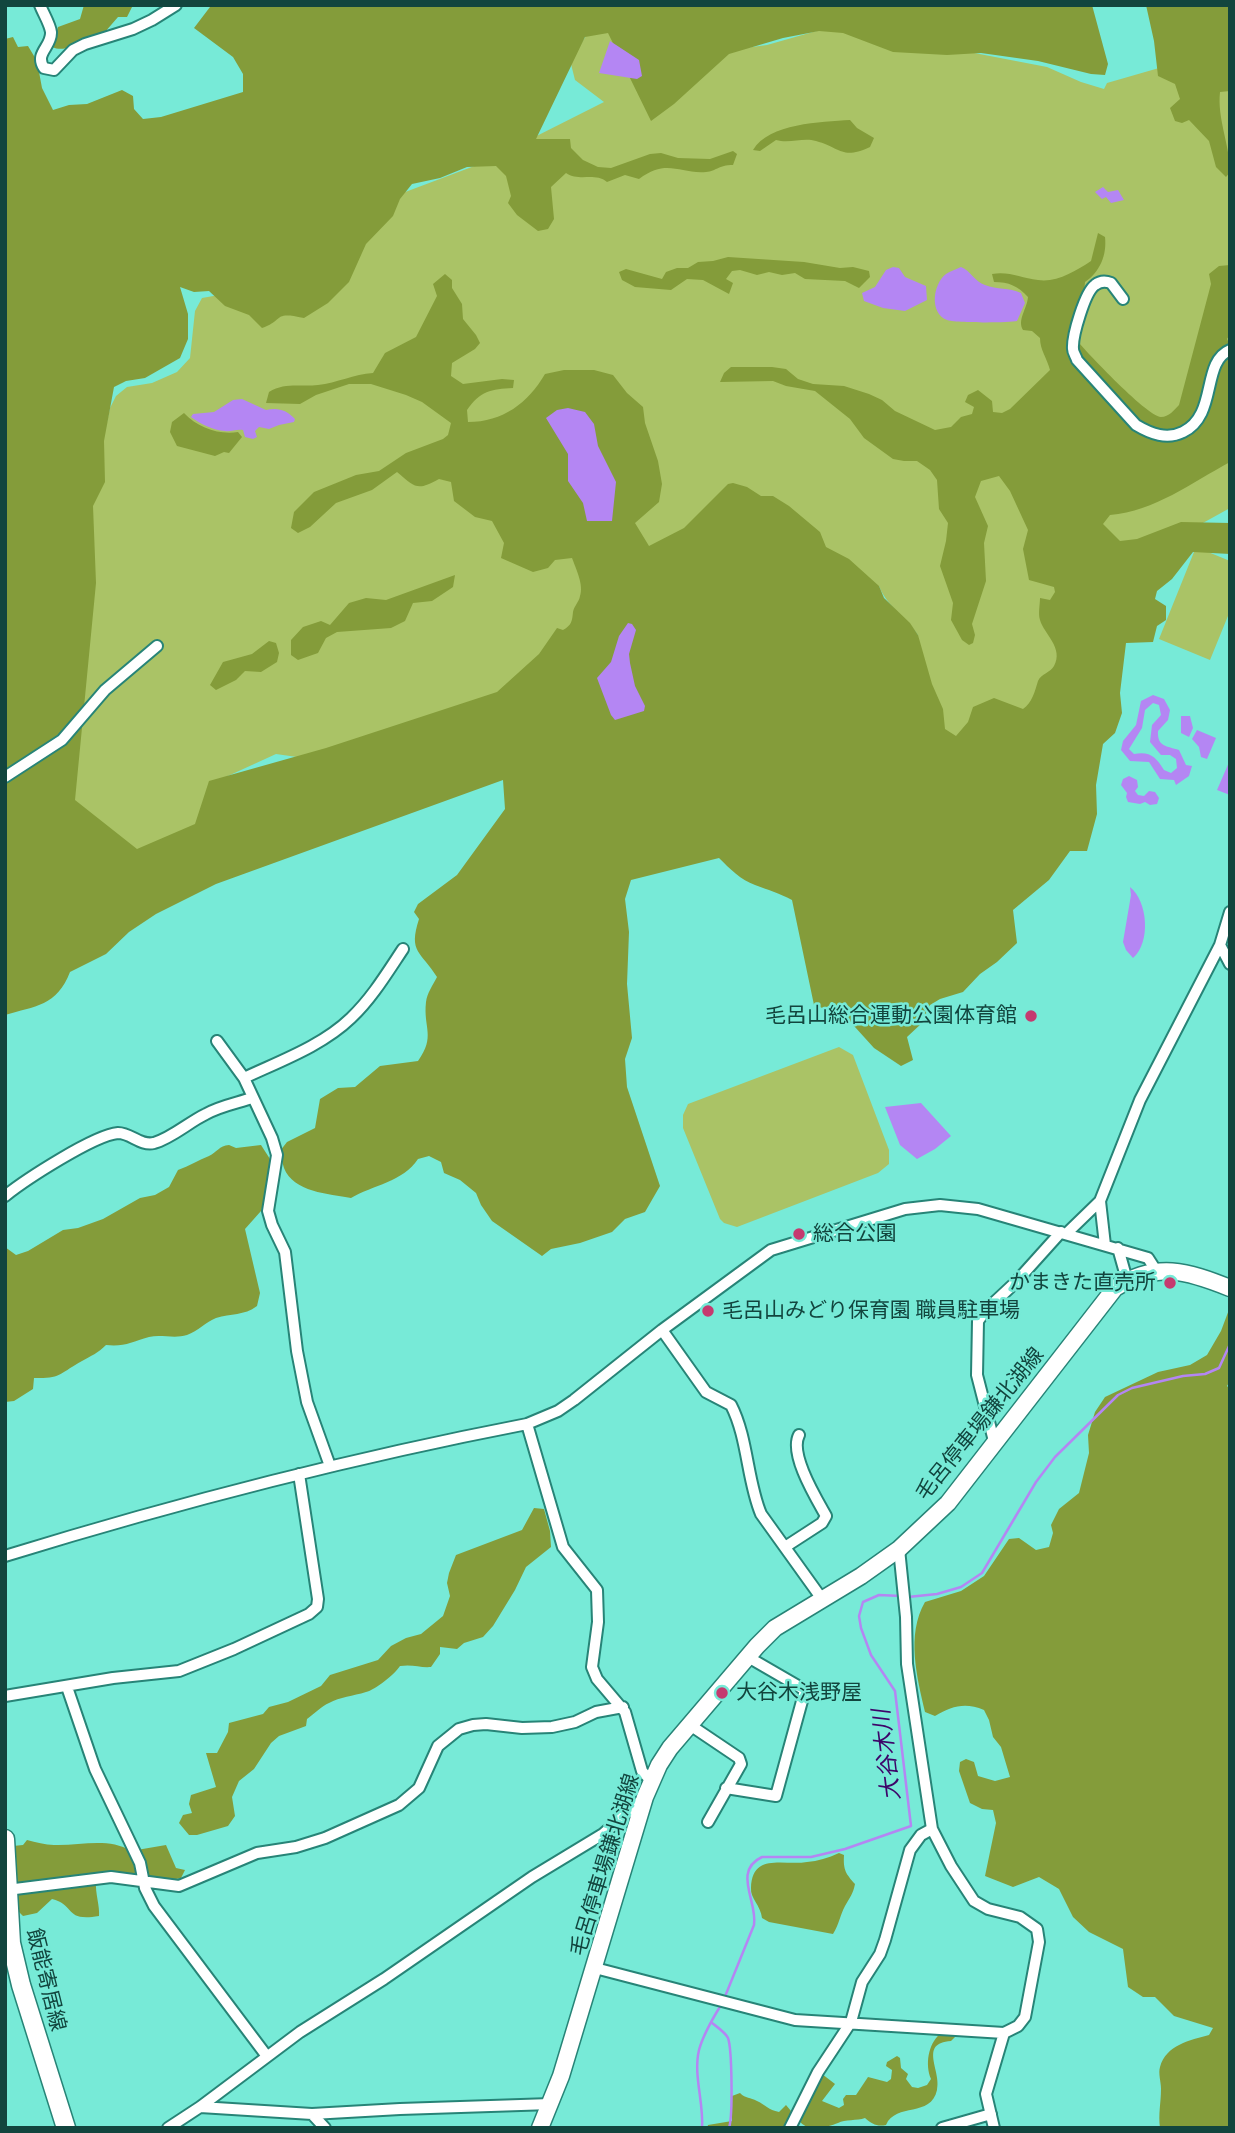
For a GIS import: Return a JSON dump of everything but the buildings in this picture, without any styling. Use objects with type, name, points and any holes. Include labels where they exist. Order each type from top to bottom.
[{"type":"main road","name":"毛呂停車場鎌北湖線","points":[[540,2128],[551,2104],[595,1968],[645,1797],[670,1748],[775,1628],[861,1576],[899,1549],[948,1503],[1115,1288],[1127,1280],[1157,1272],[1184,1272],[1228,1284]]},
{"type":"main road","name":"飯能寄居線","points":[[5,1839],[8,1946],[66,2128]]},
{"type":"street","points":[[40,5],[51,31],[48,45],[40,55],[40,63],[44,68],[54,70],[73,50],[133,29],[176,5]]},
{"type":"street","points":[[1124,299],[1111,283],[1105,281],[1092,287],[1075,331],[1073,349],[1077,360],[1136,425],[1145,430],[1167,436],[1191,428],[1203,412],[1221,354],[1229,348]]},
{"type":"street","points":[[5,777],[62,740],[105,690],[157,646]]},
{"type":"street","points":[[995,1445],[977,1375],[978,1321],[1063,1233],[1100,1201],[1140,1100],[1220,945],[1230,912]]},
{"type":"street","points":[[1220,945],[1230,964]]},
{"type":"street","points":[[244,1078],[314,1045],[349,1020],[366,1003],[403,949]]},
{"type":"street","points":[[217,1041],[244,1078],[272,1138],[277,1155],[268,1211],[287,1261],[297,1350],[307,1402],[330,1466]]},
{"type":"street","points":[[5,1196],[71,1153],[115,1133],[124,1133],[142,1143],[157,1142],[208,1112],[252,1098]]},
{"type":"street","points":[[1100,1201],[1105,1245]]},
{"type":"street","points":[[5,1556],[218,1493],[527,1424],[558,1411],[574,1400],[662,1330],[771,1250],[905,1209],[960,1206],[1148,1258],[1157,1272]]},
{"type":"street","points":[[1118,1248],[1127,1280]]},
{"type":"street","points":[[662,1330],[706,1392],[731,1405],[750,1464],[761,1514],[822,1599]]},
{"type":"street","points":[[527,1424],[563,1547],[597,1590],[598,1622],[592,1667],[597,1679],[623,1707],[642,1771],[651,1781]]},
{"type":"street","points":[[785,1547],[822,1523],[826,1516],[806,1477],[796,1446],[799,1435]]},
{"type":"street","points":[[5,1696],[113,1678],[179,1671],[300,1619],[317,1607],[317,1590],[299,1474]]},
{"type":"street","points":[[595,1968],[795,2020],[1004,2033],[1018,2026],[1025,2017],[1039,1942],[1037,1929],[1020,1917],[988,1909],[974,1901],[951,1866],[932,1829],[907,1664],[905,1602],[899,1549]]},
{"type":"street","points":[[726,1788],[776,1796],[805,1690],[748,1657]]},
{"type":"street","points":[[67,1687],[95,1769],[140,1863],[154,1906],[266,2055]]},
{"type":"street","points":[[7,1890],[111,1877],[179,1886],[257,1853],[296,1847],[365,1822],[399,1805],[419,1788],[438,1746],[459,1730],[473,1724],[552,1727],[575,1722],[596,1712],[623,1707]]},
{"type":"street","points":[[690,1725],[739,1758],[741,1764],[708,1822]]},
{"type":"street","points":[[168,2128],[200,2107],[266,2055],[532,1877],[603,1834],[645,1797]]},
{"type":"street","points":[[790,2128],[818,2072],[851,2022],[862,1982],[880,1954],[885,1940],[910,1850],[921,1835],[932,1829]]},
{"type":"street","points":[[994,2128],[986,2094],[1004,2033]]},
{"type":"street","points":[[200,2107],[312,2114],[551,2104]]},
{"type":"street","points":[[312,2114],[325,2128]]},
{"type":"street","points":[[942,2128],[991,2114]]},
{"type":"green space","points":[[84,5],[133,5],[127,17],[118,17],[105,32],[65,48],[52,47],[58,27],[80,19]]},
{"type":"green space","points":[[1092,5],[1108,64],[1105,75],[981,53],[947,55],[893,52],[843,33],[819,31],[783,38],[729,54],[651,121],[608,33],[585,37],[536,139],[570,139],[571,148],[583,160],[598,167],[611,168],[650,154],[710,159],[733,151],[737,154],[733,165],[706,172],[657,169],[639,179],[625,175],[607,182],[566,173],[551,187],[554,219],[548,229],[538,231],[517,215],[508,203],[511,196],[506,176],[496,166],[467,167],[440,178],[412,184],[400,199],[393,216],[366,244],[349,282],[328,303],[304,318],[287,315],[262,328],[249,315],[225,306],[209,291],[194,292],[180,287],[188,314],[188,339],[180,358],[145,378],[126,381],[114,387],[104,441],[105,482],[93,506],[96,583],[75,800],[137,849],[195,824],[209,781],[326,748],[497,692],[539,654],[557,628],[563,630],[571,622],[581,592],[572,558],[555,560],[548,568],[533,572],[501,558],[504,543],[492,521],[475,517],[454,501],[451,482],[439,479],[417,486],[397,472],[372,490],[336,503],[310,527],[298,533],[291,528],[294,512],[314,492],[356,475],[379,471],[406,453],[443,439],[448,435],[451,423],[422,402],[371,384],[349,384],[316,395],[300,404],[266,403],[269,392],[281,387],[325,384],[373,373],[385,353],[416,337],[437,296],[433,284],[445,274],[452,280],[452,288],[462,304],[463,319],[480,343],[452,363],[451,376],[463,384],[514,380],[513,388],[492,390],[481,395],[467,410],[468,422],[492,419],[513,409],[531,394],[545,374],[564,370],[594,370],[613,375],[643,407],[645,423],[658,461],[662,484],[659,502],[635,523],[649,546],[684,528],[728,484],[747,487],[761,496],[773,496],[820,532],[826,547],[849,559],[879,586],[884,598],[910,623],[918,635],[932,684],[943,709],[945,729],[956,736],[968,722],[973,707],[994,698],[1023,709],[1031,700],[1039,679],[1053,668],[1056,659],[1055,647],[1039,615],[1040,598],[1050,600],[1055,592],[1054,587],[1029,580],[1023,549],[1028,530],[1010,491],[999,476],[981,481],[975,497],[988,526],[984,543],[986,581],[972,624],[975,635],[973,643],[969,645],[962,640],[951,620],[953,603],[940,566],[948,523],[939,509],[937,480],[930,470],[917,461],[893,459],[864,438],[850,419],[815,391],[773,381],[720,382],[724,373],[731,367],[786,369],[798,379],[813,384],[844,386],[869,394],[895,411],[935,430],[951,427],[961,417],[972,414],[974,407],[965,402],[968,395],[978,390],[992,401],[993,412],[1002,413],[1010,409],[1050,370],[1040,338],[1032,331],[1023,330],[1021,326],[1028,297],[1013,285],[994,282],[992,274],[1045,280],[1066,275],[1091,261],[1098,233],[1105,237],[1104,257],[1095,273],[1085,282],[1084,293],[1078,302],[1070,333],[1129,394],[1153,414],[1164,417],[1179,405],[1211,284],[1209,274],[1219,266],[1230,265],[1230,334],[1227,339],[1230,345],[1230,462],[1157,502],[1110,515],[1103,524],[1120,541],[1137,539],[1181,522],[1230,523],[1230,554],[1193,552],[1172,579],[1157,591],[1155,599],[1166,606],[1166,620],[1157,626],[1153,642],[1126,643],[1120,693],[1122,713],[1115,733],[1103,744],[1096,785],[1097,814],[1087,851],[1070,851],[1049,880],[1013,910],[1017,943],[963,992],[930,1005],[922,1023],[907,1037],[913,1060],[901,1066],[874,1048],[845,1016],[814,1005],[792,900],[745,880],[719,858],[631,880],[625,899],[629,932],[627,984],[632,1038],[625,1059],[627,1087],[660,1186],[645,1212],[625,1219],[612,1232],[551,1249],[542,1256],[492,1221],[476,1193],[460,1180],[444,1173],[441,1162],[429,1156],[418,1159],[412,1167],[396,1178],[351,1198],[323,1193],[295,1182],[284,1168],[280,1151],[287,1142],[315,1128],[320,1099],[338,1088],[355,1087],[380,1066],[418,1061],[428,1038],[427,999],[437,977],[418,951],[415,939],[419,919],[414,912],[418,904],[457,875],[505,809],[503,780],[216,884],[156,914],[129,932],[106,954],[70,972],[59,992],[44,1003],[5,1015],[5,39],[13,37],[18,47],[28,46],[37,61],[42,88],[53,110],[69,105],[87,104],[122,90],[133,96],[134,109],[143,119],[161,117],[243,92],[243,74],[233,57],[194,28],[210,7]]},
{"type":"green space","points":[[1146,5],[1230,5],[1230,91],[1220,92],[1230,172],[1226,177],[1216,167],[1209,141],[1189,120],[1182,123],[1175,121],[1170,108],[1180,99],[1175,84],[1158,76]]},
{"type":"green space","points":[[834,26],[1047,67],[1104,89],[1107,83],[1159,68],[1230,36],[1230,508],[1098,581],[1053,792],[921,773],[918,635],[887,600],[879,586],[597,644],[360,766],[276,754],[217,781],[234,835],[139,880],[62,798],[94,482],[110,408],[116,396],[127,387],[152,383],[177,372],[190,358],[195,311],[202,298],[219,295],[376,203],[485,162],[604,102],[575,80],[570,60],[586,36],[617,30],[723,51],[767,45]]},
{"type":"green space","points":[[850,120],[857,128],[874,138],[870,147],[847,153],[811,140],[776,140],[760,151],[753,150],[771,134],[783,129],[811,123]]},
{"type":"green space","points":[[728,257],[853,267],[869,271],[870,277],[859,288],[845,281],[805,279],[795,273],[782,275],[769,272],[757,275],[740,270],[732,271],[726,279],[733,283],[729,294],[703,280],[687,279],[671,290],[635,287],[622,280],[619,272],[626,269],[662,279],[666,272],[677,268],[688,268],[698,262]]},
{"type":"green space","points":[[184,413],[209,429],[238,432],[242,437],[229,453],[215,456],[177,446],[170,432],[172,422]]},
{"type":"green space","points":[[1196,547],[1230,561],[1230,611],[1210,660],[1159,639]]},
{"type":"green space","points":[[455,575],[453,587],[432,601],[413,603],[405,621],[391,628],[337,632],[326,638],[318,653],[298,660],[291,655],[291,640],[303,627],[321,621],[330,625],[349,603],[366,598],[386,600]]},
{"type":"green space","points":[[269,641],[276,643],[279,653],[277,662],[261,672],[245,671],[236,680],[216,690],[210,685],[223,662],[252,654]]},
{"type":"green space","points":[[839,1047],[853,1055],[889,1150],[889,1164],[878,1173],[737,1227],[724,1223],[683,1128],[683,1115],[688,1104]]},
{"type":"green space","points":[[229,1145],[236,1148],[261,1145],[270,1159],[269,1183],[261,1211],[245,1229],[260,1293],[257,1306],[242,1313],[216,1318],[187,1335],[154,1336],[123,1345],[106,1345],[60,1374],[34,1378],[33,1389],[14,1401],[5,1402],[5,1247],[16,1255],[28,1251],[63,1230],[103,1219],[140,1198],[155,1195],[169,1187],[178,1170]]},
{"type":"green space","points":[[1230,1307],[1230,1381],[1227,1386],[1230,1389],[1230,2128],[1160,2128],[1159,2072],[1163,2060],[1173,2049],[1209,2035],[1213,2028],[1174,2016],[1155,1997],[1143,1997],[1128,1987],[1123,1949],[1089,1932],[1073,1917],[1059,1889],[1039,1877],[1013,1887],[985,1876],[996,1823],[993,1810],[982,1809],[970,1803],[959,1771],[960,1762],[966,1759],[974,1762],[978,1776],[995,1781],[1010,1777],[1001,1747],[993,1737],[984,1710],[965,1706],[935,1716],[925,1712],[916,1671],[916,1628],[925,1602],[961,1591],[984,1576],[1009,1539],[1019,1538],[1036,1550],[1049,1547],[1053,1533],[1051,1525],[1059,1509],[1079,1493],[1089,1453],[1088,1435],[1095,1412],[1105,1397],[1158,1372],[1190,1365],[1207,1355],[1221,1331]]},
{"type":"green space","points":[[534,1508],[544,1509],[551,1547],[526,1567],[493,1626],[483,1637],[464,1643],[457,1649],[440,1647],[440,1654],[431,1667],[400,1666],[374,1688],[329,1703],[307,1719],[306,1726],[279,1736],[271,1743],[254,1769],[239,1781],[232,1797],[235,1816],[228,1826],[189,1835],[179,1823],[183,1815],[192,1813],[189,1804],[191,1795],[216,1787],[206,1753],[217,1753],[228,1732],[229,1723],[263,1714],[269,1707],[288,1702],[321,1686],[330,1675],[378,1660],[391,1646],[421,1634],[443,1616],[450,1596],[447,1583],[449,1573],[456,1555],[522,1530]]},
{"type":"green space","points":[[27,1840],[51,1845],[113,1844],[131,1851],[166,1845],[176,1868],[185,1870],[181,1878],[166,1881],[96,1881],[99,1916],[80,1917],[52,1899],[37,1913],[23,1916],[16,1909],[13,1846],[23,1845]]},
{"type":"green space","points":[[839,1853],[844,1855],[846,1871],[855,1884],[833,1934],[769,1922],[762,1918],[751,1892],[757,1869],[771,1863],[811,1862]]},
{"type":"green space","points":[[940,2034],[953,2034],[955,2037],[951,2041],[941,2043],[933,2052],[938,2083],[933,2099],[928,2104],[897,2114],[883,2126],[865,2118],[812,2128],[799,2120],[822,2074],[835,2084],[822,2101],[839,2108],[844,2105],[843,2099],[846,2095],[856,2095],[868,2077],[887,2082],[891,2079],[892,2070],[886,2066],[887,2062],[897,2056],[912,2087],[927,2085],[931,2079],[929,2055]]},
{"type":"green space","points":[[740,2093],[775,2111],[779,2112],[786,2105],[791,2111],[785,2128],[707,2128],[708,2125],[732,2121],[732,2096]]},
{"type":"shaded area","points":[[610,41],[639,60],[642,76],[637,79],[599,73]]},
{"type":"shaded area","points":[[1103,187],[1108,192],[1118,190],[1124,200],[1111,203],[1106,197],[1102,199],[1095,192]]},
{"type":"shaded area","points":[[961,267],[982,284],[1021,293],[1025,303],[1017,321],[959,322],[941,316],[935,305],[938,284],[946,274]]},
{"type":"shaded area","points":[[899,268],[905,277],[926,286],[927,300],[905,311],[883,308],[864,301],[862,293],[875,287],[886,270]]},
{"type":"shaded area","points":[[242,399],[266,410],[285,411],[295,419],[294,422],[269,429],[259,427],[255,431],[257,437],[253,439],[245,437],[243,430],[216,429],[191,417],[193,414],[214,412],[233,400]]},
{"type":"shaded area","points":[[568,408],[585,412],[594,424],[598,446],[616,482],[612,521],[587,521],[583,503],[568,481],[568,454],[546,418],[557,410]]},
{"type":"shaded area","points":[[628,623],[636,630],[629,654],[630,663],[635,686],[645,706],[644,711],[615,720],[597,678],[611,662],[619,636]]},
{"type":"shaded area","points":[[1153,695],[1164,699],[1170,710],[1168,720],[1158,731],[1159,740],[1164,745],[1179,750],[1186,765],[1192,766],[1189,776],[1176,785],[1174,780],[1160,779],[1149,762],[1130,761],[1121,750],[1123,741],[1136,725],[1141,701]],"holes":[[[1153,703],[1159,705],[1161,715],[1152,725],[1150,742],[1161,755],[1170,755],[1176,759],[1177,768],[1171,773],[1164,770],[1152,756],[1134,754],[1129,749],[1142,728],[1145,710]]]},
{"type":"shaded area","points":[[1181,716],[1190,716],[1193,728],[1189,737],[1181,733]]},
{"type":"shaded area","points":[[1197,730],[1216,738],[1207,759],[1201,757],[1199,747],[1192,739]]},
{"type":"shaded area","points":[[1230,760],[1230,795],[1217,790]]},
{"type":"shaded area","points":[[1129,776],[1137,780],[1138,787],[1135,791],[1138,795],[1155,792],[1159,798],[1157,804],[1128,802],[1127,793],[1121,785],[1123,779]]},
{"type":"shaded area","points":[[1130,887],[1141,902],[1145,922],[1143,943],[1133,958],[1123,942]]},
{"type":"shaded area","points":[[921,1103],[951,1136],[917,1159],[900,1145],[885,1107]]},
{"type":"waterway","name":"大谷木川","points":[[908,1597],[937,1594],[961,1587],[982,1573],[1036,1482],[1055,1457],[1118,1395],[1132,1388],[1183,1376],[1205,1374],[1219,1368],[1230,1344]]},
{"type":"waterway","name":"大谷木川","points":[[724,1999],[754,1925],[747,1879],[753,1863],[762,1857],[811,1857],[845,1849],[911,1826],[895,1691],[871,1655],[859,1616],[863,1602],[879,1595],[901,1596]]},
{"type":"waterway","name":"大谷木川","points":[[702,2128],[697,2060],[703,2038],[721,2005]]},
{"type":"waterway","points":[[712,2023],[728,2038],[731,2068],[729,2128]]},
{"type":"place","name":"毛呂山総合運動公園体育館","points":[[1031,1016]]},
{"type":"place","name":"総合公園","points":[[799,1234]]},
{"type":"place","name":"かまきた直売所","points":[[1170,1283]]},
{"type":"place","name":"毛呂山みどり保育園 職員駐車場","points":[[708,1311]]},
{"type":"place","name":"大谷木浅野屋","points":[[722,1693]]}]
